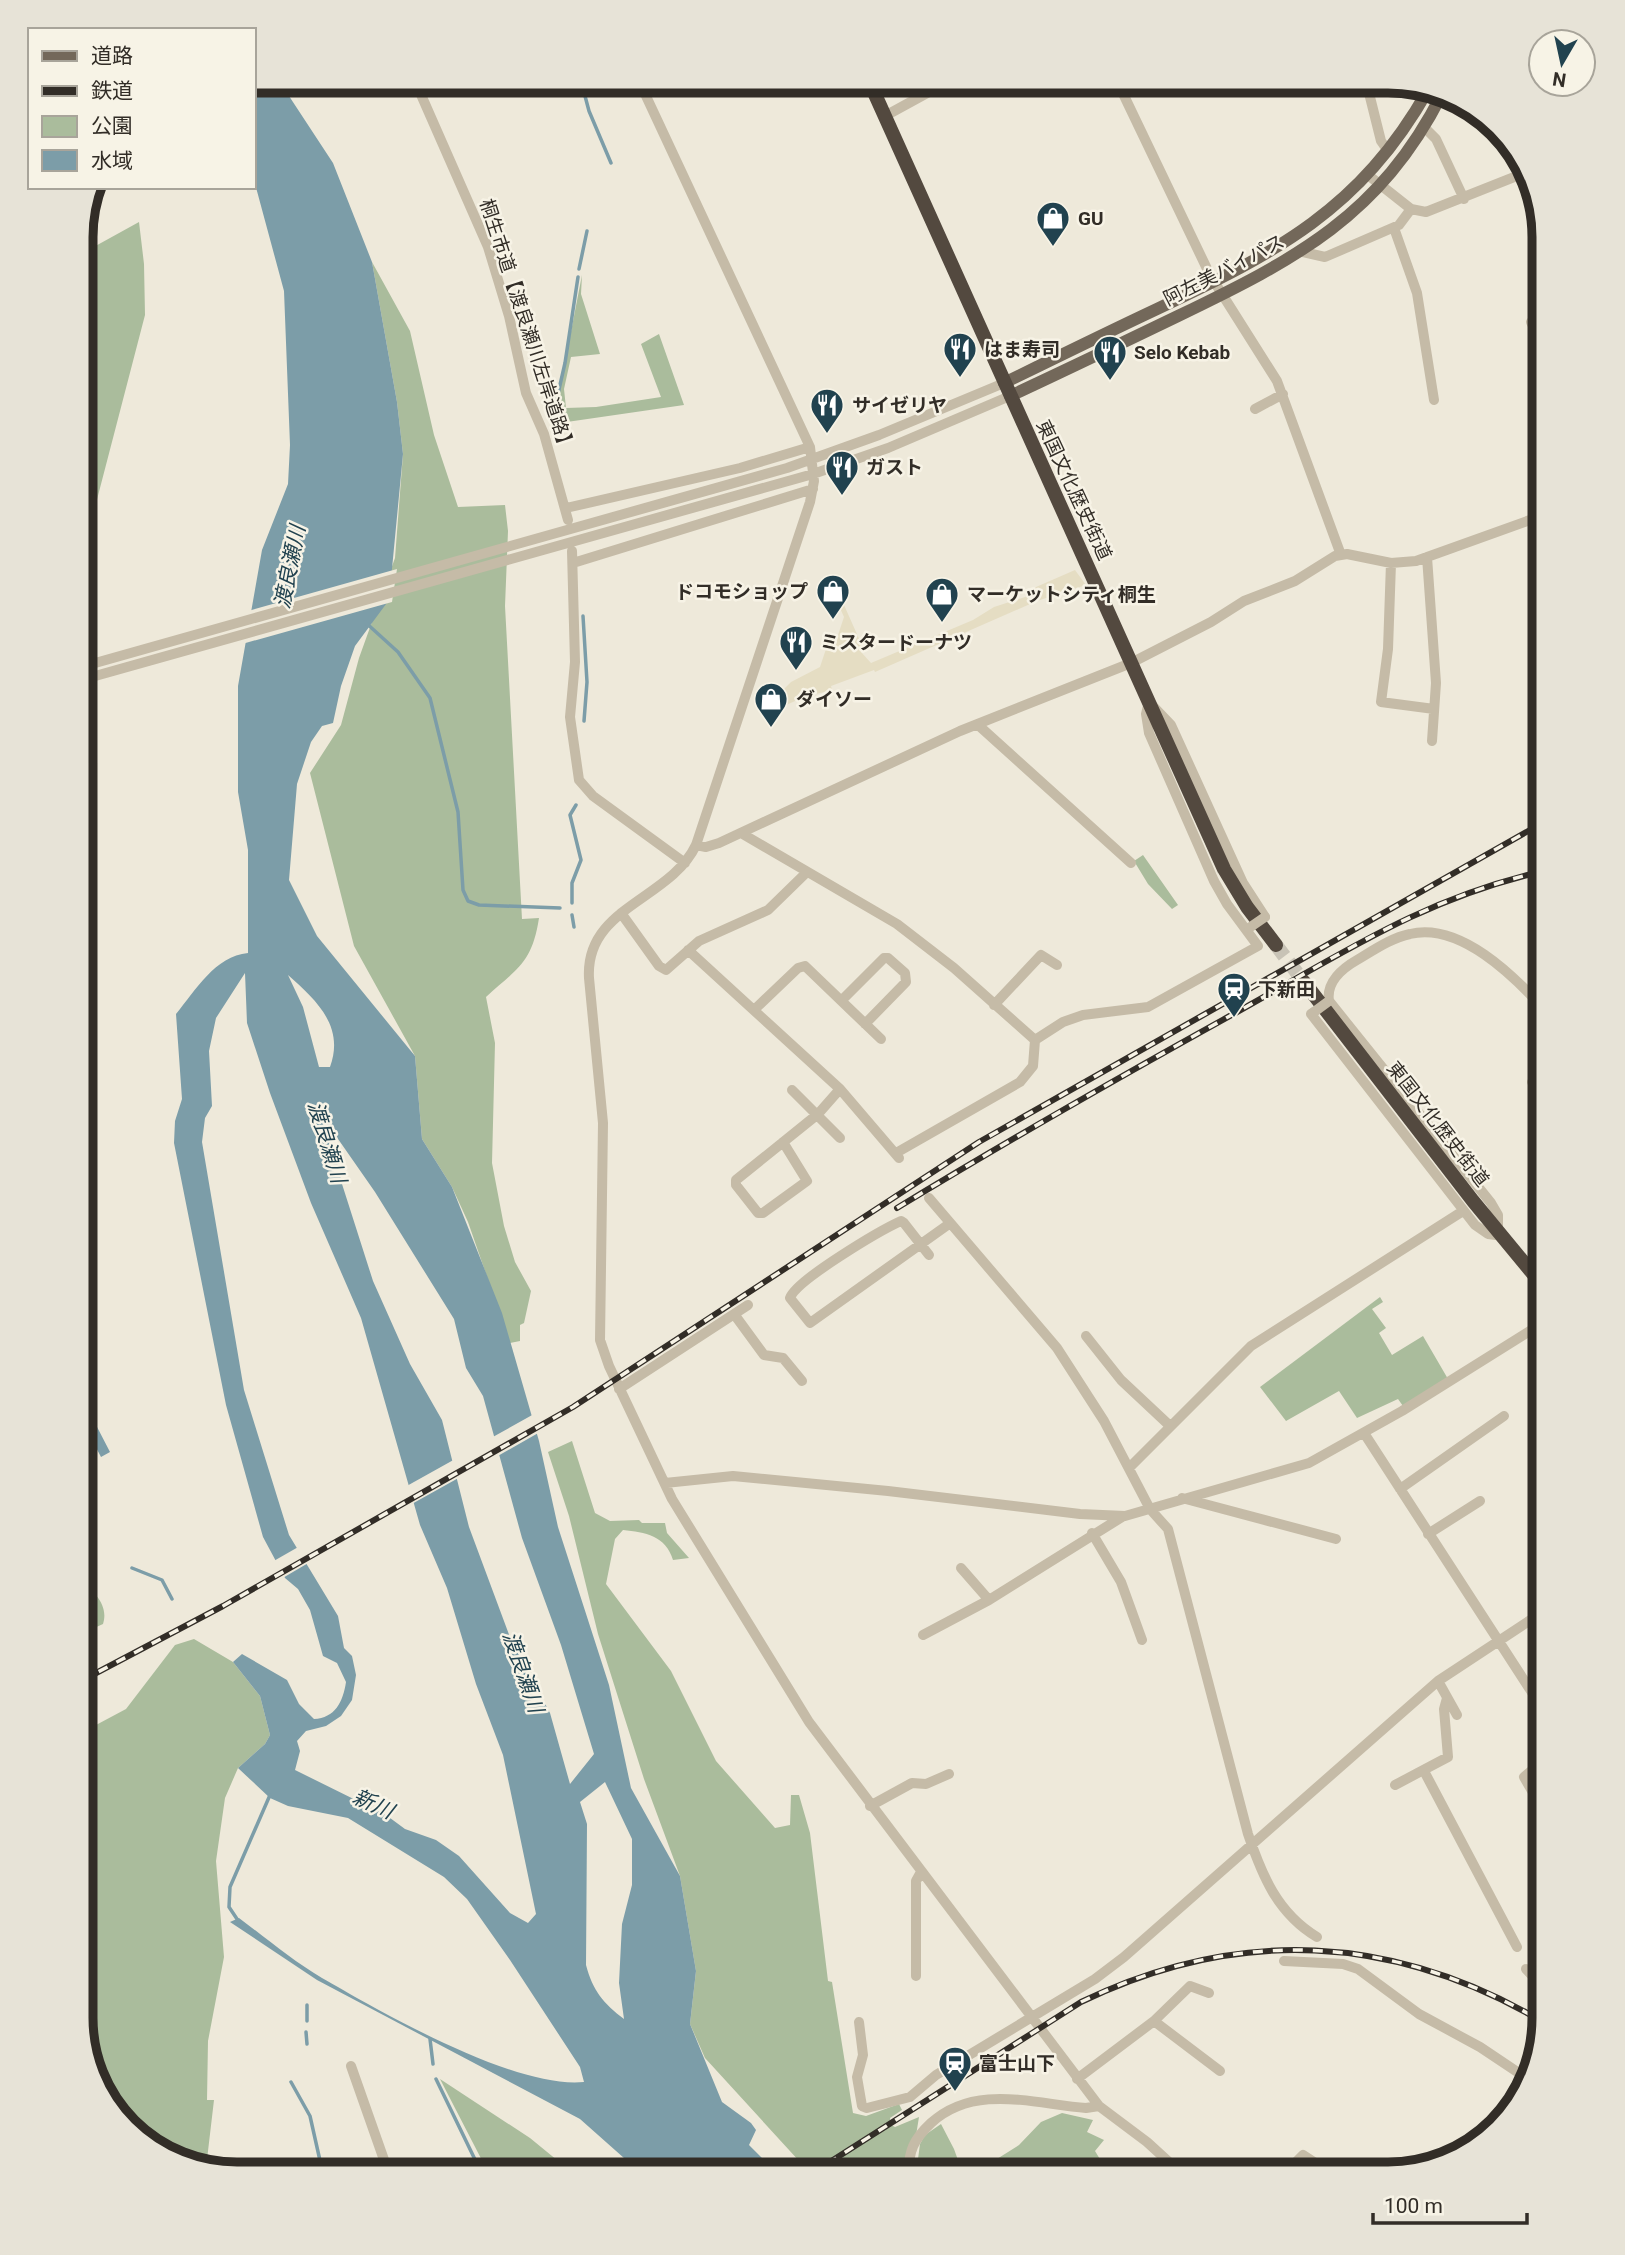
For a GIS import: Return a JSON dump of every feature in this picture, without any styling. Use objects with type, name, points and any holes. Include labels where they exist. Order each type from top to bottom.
[{"type":"highway","name":"東国文化歴史街道","points":[[874,93],[1224,869],[1247,907],[1276,946]]},
{"type":"highway","name":"東国文化歴史街道","points":[[1304,982],[1532,1271]]},
{"type":"main road","name":"阿左美バイパス","points":[[1007,390],[1214,282],[1307,230],[1368,176],[1423,97]]},
{"type":"main road","name":"阿左美バイパス","points":[[1007,390],[1222,295],[1303,252],[1343,221],[1380,185],[1424,127],[1438,102]]},
{"type":"street","name":"桐生市道【渡良瀬川左岸道路】","points":[[421,93],[485,239],[507,308],[526,393],[544,434],[568,520]]},
{"type":"street","points":[[645,93],[810,447],[813,489],[696,845],[685,863],[600,932],[589,962],[603,1123],[599,1330],[603,1350],[665,1483],[809,1722],[1099,2106],[1169,2162]]},
{"type":"street","points":[[885,116],[927,93]]},
{"type":"street","points":[[1123,93],[1214,282],[1283,394],[1341,555]]},
{"type":"street","points":[[1369,93],[1381,141],[1388,151]]},
{"type":"street","points":[[1424,127],[1436,139],[1464,199]]},
{"type":"street","points":[[1368,176],[1411,209],[1432,212],[1518,176]]},
{"type":"street","points":[[1303,252],[1325,257],[1394,228],[1404,221],[1411,209]]},
{"type":"street","points":[[1394,228],[1417,293],[1434,400]]},
{"type":"street","points":[[93,664],[812,460],[1007,390]]},
{"type":"street","points":[[93,677],[813,474],[897,444],[1007,390]]},
{"type":"street","points":[[1255,409],[1283,394]]},
{"type":"street","points":[[566,508],[740,468],[810,447]]},
{"type":"street","points":[[573,563],[813,489]]},
{"type":"street","points":[[696,845],[713,846],[977,724],[1131,663],[1244,601],[1295,581],[1341,555],[1391,563],[1427,557],[1532,520]]},
{"type":"street","points":[[572,551],[575,662],[571,725],[579,780],[588,792],[685,863]]},
{"type":"street","points":[[1427,557],[1436,683],[1432,741]]},
{"type":"street","points":[[1391,563],[1388,649],[1381,702],[1434,709]]},
{"type":"street","points":[[1149,702],[1171,725],[1243,883],[1265,917],[1248,930]]},
{"type":"street","points":[[1035,1040],[1063,1022],[1083,1014],[1148,1007],[1258,946],[1214,881],[1149,733],[1146,714],[1149,702]]},
{"type":"street","points":[[977,724],[1131,863]]},
{"type":"street","points":[[741,834],[897,924],[1035,1040]]},
{"type":"street","points":[[621,913],[661,968],[669,968],[702,940],[768,910],[807,872]]},
{"type":"street","points":[[1329,1001],[1462,1166],[1498,1215],[1501,1233],[1481,1231],[1463,1211],[1311,1014],[1329,1001],[1333,983],[1347,966],[1400,937],[1423,932],[1447,937],[1488,957],[1512,975],[1532,996]]},
{"type":"street","points":[[688,950],[840,1089],[898,1155],[1020,1082],[1033,1066],[1035,1040]]},
{"type":"street","points":[[994,1005],[1041,954],[1057,965]]},
{"type":"street","points":[[842,1000],[884,958],[888,958],[905,973],[906,982],[865,1024]]},
{"type":"street","points":[[755,1009],[802,966],[810,969],[881,1039]]},
{"type":"street","points":[[783,1142],[807,1181],[763,1213],[758,1213],[736,1185],[736,1180],[783,1142],[818,1114],[840,1089]]},
{"type":"street","points":[[792,1090],[840,1138]]},
{"type":"street","points":[[929,1198],[1057,1348],[1130,1467],[1150,1509],[1163,1521],[1172,1543],[1252,1845],[1275,1898],[1305,1930],[1317,1937]]},
{"type":"street","points":[[1130,1467],[1169,1425],[1251,1346],[1463,1211]]},
{"type":"street","points":[[929,1255],[922,1245],[904,1223],[898,1222],[816,1272],[792,1291],[790,1297],[810,1323],[922,1245],[949,1224]]},
{"type":"street","points":[[620,1388],[748,1305]]},
{"type":"street","points":[[734,1314],[764,1355],[783,1358],[803,1381]]},
{"type":"street","points":[[923,1635],[989,1600],[1092,1533],[1125,1516],[1309,1463],[1364,1433],[1532,1330]]},
{"type":"street","points":[[1086,1336],[1121,1380],[1169,1425]]},
{"type":"street","points":[[1399,1489],[1504,1416]]},
{"type":"street","points":[[1364,1433],[1532,1690]]},
{"type":"street","points":[[665,1483],[733,1476],[888,1490],[1080,1514],[1125,1516]]},
{"type":"street","points":[[1182,1498],[1336,1539]]},
{"type":"street","points":[[1428,1534],[1480,1501]]},
{"type":"street","points":[[1092,1533],[1116,1572],[1143,1640]]},
{"type":"street","points":[[961,1569],[989,1600]]},
{"type":"street","points":[[859,2022],[863,2055],[857,2077],[862,2106],[867,2108],[910,2097],[936,2075],[1095,1979],[1124,1957],[1438,1681],[1532,1619]]},
{"type":"street","points":[[1438,1681],[1457,1715]]},
{"type":"street","points":[[1395,1785],[1448,1757],[1444,1710],[1447,1698]]},
{"type":"street","points":[[1424,1771],[1517,1947]]},
{"type":"street","points":[[1532,1771],[1524,1777],[1532,1791]]},
{"type":"street","points":[[870,1806],[912,1783],[926,1784],[949,1774]]},
{"type":"street","points":[[915,1976],[916,1881],[922,1872]]},
{"type":"street","points":[[1284,1961],[1343,1965],[1358,1969],[1419,2014],[1520,2074]]},
{"type":"street","points":[[1526,1969],[1532,1975]]},
{"type":"street","points":[[1077,2079],[1154,2021],[1190,1986],[1209,1993]]},
{"type":"street","points":[[1154,2021],[1220,2071]]},
{"type":"street","points":[[351,2066],[385,2162]]},
{"type":"street","points":[[911,2162],[914,2139],[935,2119],[965,2102],[995,2099],[1086,2108],[1099,2106]]},
{"type":"street","points":[[1296,2162],[1303,2155],[1313,2162]]},
{"type":"green space","points":[[139,222],[144,264],[145,315],[93,515],[93,247]]},
{"type":"green space","points":[[372,262],[410,331],[434,435],[458,507],[505,505],[508,531],[505,606],[522,919],[539,918],[532,945],[522,964],[486,997],[495,1043],[492,1163],[504,1226],[515,1262],[531,1291],[524,1323],[520,1325],[520,1341],[510,1343],[468,1222],[452,1187],[422,1139],[415,1056],[354,946],[310,773],[341,725],[359,658],[395,558],[403,454],[397,402]]},
{"type":"green space","points":[[582,275],[581,294],[600,354],[571,357],[564,389],[566,408],[596,407],[661,397],[641,344],[659,334],[684,405],[553,424]]},
{"type":"green space","points":[[1143,855],[1178,905],[1172,909],[1148,884],[1134,861]]},
{"type":"green space","points":[[1380,1297],[1383,1302],[1372,1309],[1386,1328],[1379,1333],[1392,1355],[1423,1336],[1448,1379],[1403,1406],[1398,1399],[1357,1418],[1339,1391],[1286,1421],[1260,1387]]},
{"type":"green space","points":[[572,1441],[595,1513],[610,1521],[665,1523],[667,1533],[689,1558],[673,1560],[660,1540],[647,1534],[623,1530],[615,1539],[606,1584],[671,1671],[716,1761],[775,1828],[790,1825],[791,1795],[799,1795],[810,1833],[828,1981],[832,1982],[853,2113],[866,2116],[899,2104],[902,2110],[890,2118],[891,2125],[895,2127],[919,2117],[912,2160],[800,2162],[705,2058],[690,2024],[696,1971],[680,1876],[644,1779],[598,1634],[569,1516],[548,1452]]},
{"type":"green space","points":[[93,1592],[104,1611],[103,1624],[93,1629]]},
{"type":"green space","points":[[194,1639],[233,1662],[260,1696],[270,1735],[265,1744],[238,1768],[225,1798],[216,1861],[224,1957],[208,2041],[207,2100],[214,2100],[207,2159],[190,2155],[157,2138],[128,2113],[104,2073],[94,2037],[93,1727],[126,1709],[175,1645]]},
{"type":"green space","points":[[440,2079],[530,2138],[559,2162],[483,2162]]},
{"type":"green space","points":[[1062,2113],[1093,2120],[1087,2132],[1104,2140],[1095,2151],[1102,2162],[992,2162],[1019,2145],[1041,2122]]},
{"type":"green space","points":[[941,2124],[959,2162],[918,2162],[920,2144],[925,2135]]},
{"type":"shaded area","points":[[1075,570],[1086,585],[1037,601],[875,672],[874,670],[831,686],[832,690],[804,697],[784,706],[771,717],[761,714],[764,705],[760,700],[770,703],[791,682],[820,667],[829,640],[838,635],[844,617],[830,586],[836,587],[864,650],[861,652],[871,663],[973,620],[994,607],[1028,596],[1036,587]]},
{"type":"water","name":"渡良瀬川","points":[[256,93],[285,93],[289,96],[333,163],[372,262],[397,402],[403,454],[389,600],[355,646],[341,686],[333,723],[322,726],[311,742],[297,784],[289,880],[317,936],[415,1056],[422,1139],[452,1187],[502,1313],[539,1441],[558,1527],[609,1685],[631,1788],[680,1876],[696,1971],[690,2024],[722,2102],[751,2123],[756,2130],[749,2145],[766,2162],[628,2162],[580,2119],[317,1980],[230,1922],[239,1918],[322,1978],[450,2046],[523,2074],[555,2081],[584,2082],[580,2067],[510,1960],[467,1899],[444,1877],[348,1818],[288,1806],[270,1798],[238,1768],[265,1744],[270,1735],[260,1696],[233,1662],[242,1654],[287,1680],[299,1704],[314,1719],[327,1716],[337,1708],[346,1682],[337,1663],[323,1656],[310,1610],[298,1589],[285,1578],[263,1537],[226,1405],[174,1143],[175,1121],[182,1099],[176,1014],[216,967],[236,955],[248,953],[248,850],[238,792],[238,686],[262,550],[288,484],[290,445],[284,291],[256,187]],"holes":[[[245,973],[247,1023],[270,1093],[311,1203],[361,1318],[420,1525],[447,1588],[476,1684],[503,1755],[536,1914],[528,1923],[510,1913],[459,1856],[436,1840],[405,1829],[386,1815],[295,1770],[300,1751],[297,1741],[306,1731],[326,1726],[341,1716],[352,1700],[356,1675],[352,1656],[344,1648],[338,1616],[289,1535],[244,1390],[202,1142],[205,1118],[212,1106],[209,1051],[216,1018]],[[288,975],[318,1004],[331,1026],[334,1052],[330,1067],[319,1067],[303,1007]],[[329,1126],[375,1192],[454,1319],[466,1368],[483,1396],[522,1538],[561,1645],[594,1754],[570,1784],[550,1713],[511,1640],[469,1527],[442,1420],[410,1364],[373,1281],[342,1184]],[[605,1782],[632,1839],[632,1885],[622,1924],[619,1983],[624,2019],[600,1996],[586,1965],[587,1824],[580,1802]]]},
{"type":"water","points":[[93,1419],[110,1452],[101,1457],[93,1442]]},
{"type":"pier","points":[[397,569],[392,602],[242,644],[248,611]]},
{"type":"pier","points":[[534,1414],[540,1432],[496,1457],[491,1438]]},
{"type":"pier","points":[[457,1458],[462,1476],[410,1505],[405,1487]]},
{"type":"pier","points":[[300,1546],[310,1562],[281,1579],[272,1562]]},
{"type":"waterway","points":[[584,93],[611,163]]},
{"type":"waterway","points":[[579,269],[587,231]]},
{"type":"waterway","points":[[552,420],[565,363],[578,277]]},
{"type":"waterway","points":[[583,616],[587,682],[584,721]]},
{"type":"waterway","points":[[365,622],[398,652],[430,698],[458,812],[463,890],[468,901],[479,905],[560,908]]},
{"type":"waterway","points":[[572,903],[572,883],[581,860],[570,815],[576,805]]},
{"type":"waterway","points":[[572,915],[574,927]]},
{"type":"waterway","name":"新川","points":[[132,1568],[162,1580],[172,1599]]},
{"type":"waterway","points":[[239,1922],[229,1907],[230,1887],[270,1795]]},
{"type":"waterway","points":[[307,2005],[307,2021]]},
{"type":"waterway","points":[[306,2032],[307,2044]]},
{"type":"waterway","points":[[430,2039],[433,2064]]},
{"type":"waterway","points":[[436,2079],[476,2162]]},
{"type":"waterway","points":[[291,2082],[310,2116],[320,2162]]},
{"type":"tunnel","points":[[1276,945],[1304,982]]},
{"type":"railway","points":[[93,1675],[223,1606],[573,1407],[979,1142],[1532,829]]},
{"type":"railway","points":[[897,1208],[1109,1084],[1385,930],[1460,896],[1532,874]]},
{"type":"railway","points":[[830,2162],[1081,2002],[1140,1977],[1198,1961],[1257,1952],[1315,1951],[1373,1957],[1430,1971],[1487,1993],[1532,2016]]},
{"type":"place","name":"GU","points":[[1053,248]]},
{"type":"place","name":"はま寿司","points":[[960,379]]},
{"type":"place","name":"Selo Kebab","points":[[1110,382]]},
{"type":"place","name":"サイゼリヤ","points":[[827,435]]},
{"type":"place","name":"ガスト","points":[[842,497]]},
{"type":"place","name":"ドコモショップ","points":[[833,621]]},
{"type":"place","name":"マーケットシティ桐生","points":[[942,624]]},
{"type":"place","name":"ミスタードーナツ","points":[[796,672]]},
{"type":"place","name":"ダイソー","points":[[771,729]]},
{"type":"place","name":"下新田","points":[[1234,1019]]},
{"type":"place","name":"富士山下","points":[[955,2093]]}]
